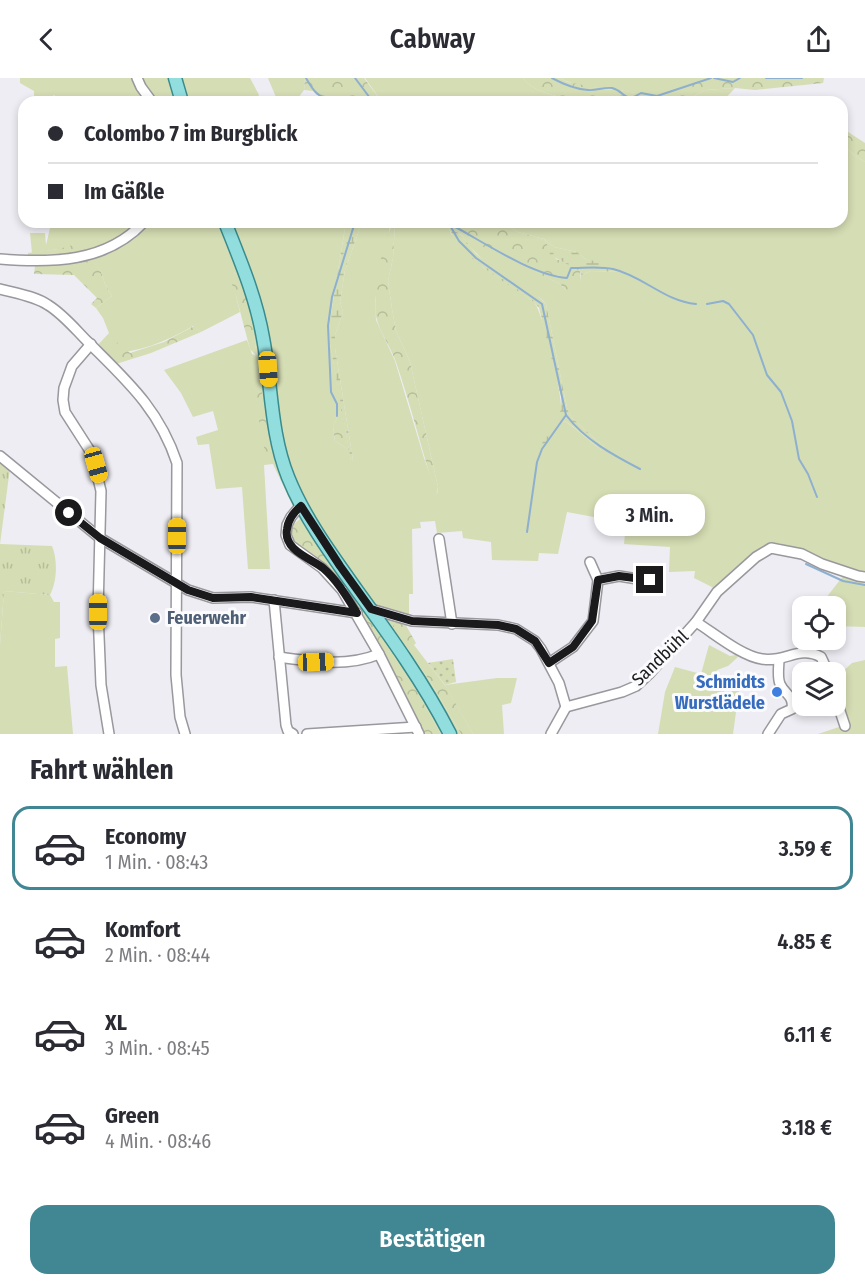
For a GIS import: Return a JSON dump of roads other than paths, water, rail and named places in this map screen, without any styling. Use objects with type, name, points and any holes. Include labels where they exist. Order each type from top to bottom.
[{"type":"main road","points":[[175,78],[180,96]]},
{"type":"main road","points":[[227,228],[252,291],[264,340],[273,421],[280,454],[301,506],[417,678],[450,734]]},
{"type":"street","points":[[137,78],[148,96]]},
{"type":"street","points":[[0,259],[34,262],[84,257],[111,247],[138,228]]},
{"type":"street","points":[[0,289],[46,303],[62,315],[128,381],[169,438],[177,463],[177,696],[185,734]]},
{"type":"street","points":[[91,344],[72,366],[64,388],[63,400],[65,412],[92,454],[99,478],[102,501],[98,612],[101,685],[110,734]]},
{"type":"street","points":[[0,456],[100,538],[188,590],[213,598],[233,596],[274,600],[357,613]]},
{"type":"street","points":[[301,506],[287,525],[286,535],[290,545],[332,577],[357,613],[418,731],[308,734]]},
{"type":"street","points":[[439,538],[452,624]]},
{"type":"street","points":[[696,622],[717,592],[756,557],[771,548],[801,554],[830,567],[865,576]]},
{"type":"street","points":[[549,663],[573,647],[592,621],[598,580],[590,562]]},
{"type":"street","points":[[598,580],[619,576],[650,580]]},
{"type":"street","points":[[274,600],[286,725],[288,731],[293,734]]},
{"type":"street","points":[[371,609],[412,621],[498,625],[516,629],[535,641],[559,683],[566,707],[551,734]]},
{"type":"street","name":"Sandbühl","points":[[566,707],[636,686],[696,622],[748,656],[768,660],[811,652],[821,657],[823,662]]},
{"type":"street","points":[[279,657],[316,662],[366,660],[380,654]]},
{"type":"street","points":[[768,734],[781,714],[792,709],[793,705],[792,698],[780,684],[779,659]]},
{"type":"street","points":[[842,716],[845,726]]},
{"type":"waterway","points":[[306,78],[321,96]]},
{"type":"waterway","points":[[355,78],[368,96]]},
{"type":"waterway","points":[[552,78],[569,86],[583,89],[612,88],[625,96]]},
{"type":"waterway","points":[[657,96],[711,78]]},
{"type":"waterway","points":[[714,78],[733,82],[740,78]]},
{"type":"waterway","points":[[766,78],[802,78]]},
{"type":"waterway","points":[[635,96],[641,93],[657,96]]},
{"type":"waterway","points":[[337,416],[337,404],[331,392],[328,326],[332,297],[353,228]]},
{"type":"waterway","points":[[451,228],[459,241],[476,258],[542,304],[566,415],[591,439],[640,469]]},
{"type":"waterway","points":[[457,228],[507,256],[553,276],[567,278],[571,268],[613,269],[624,272],[674,298],[696,304]]},
{"type":"waterway","points":[[707,304],[723,301],[729,304],[753,335],[767,375],[781,392],[792,421],[799,459],[817,497]]},
{"type":"waterway","points":[[527,532],[537,462],[542,449],[566,415]]},
{"type":"waterway","points":[[806,564],[843,581],[865,585]]},
{"type":"place","name":"Feuerwehr","points":[[155,618]]},
{"type":"place","name":"Schmidts Wurstlädele","points":[[777,692]]}]
